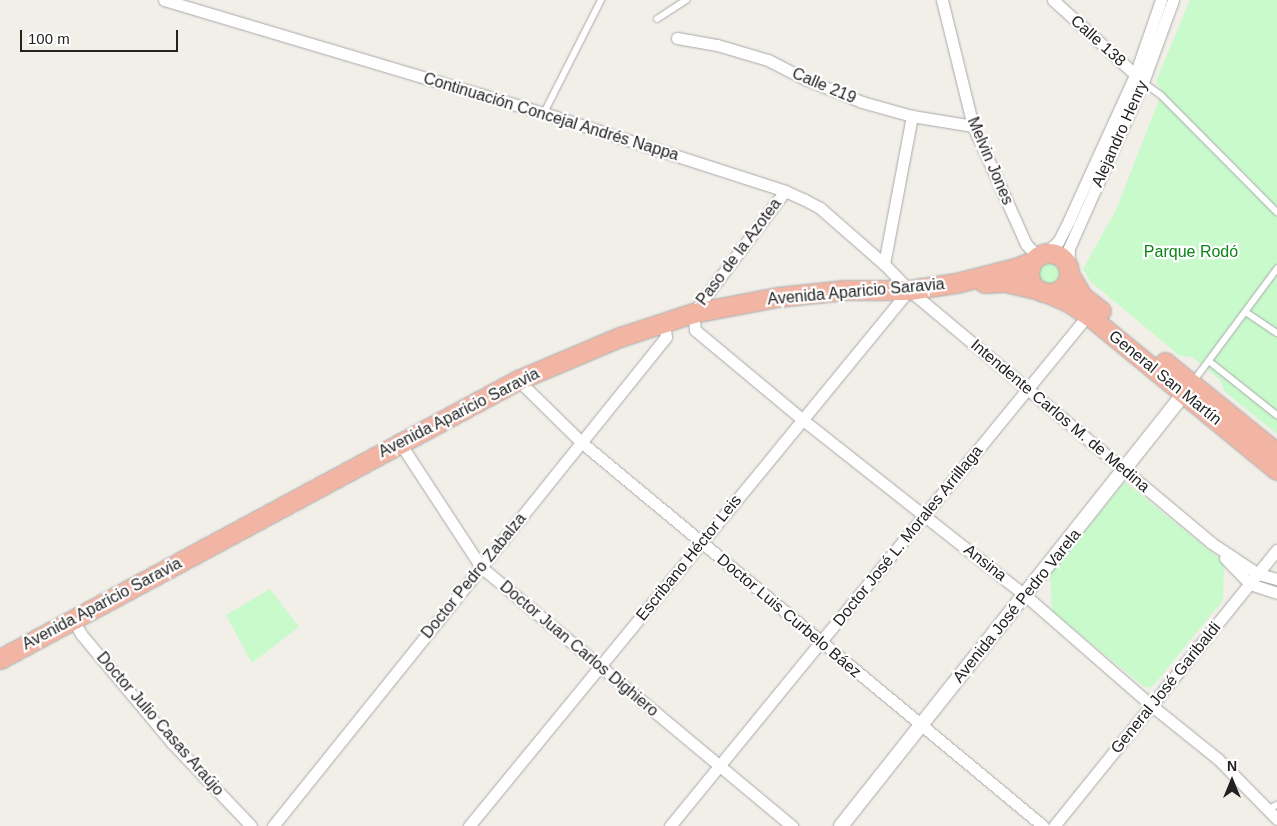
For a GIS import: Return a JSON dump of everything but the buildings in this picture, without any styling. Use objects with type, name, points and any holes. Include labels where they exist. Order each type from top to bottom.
[{"type":"highway","points":[[1056,255],[1061,258],[1068,271],[1064,286],[1054,293],[1042,291],[1030,279],[1030,266],[1038,257],[1056,255]]},
{"type":"highway","name":"Avenida Aparicio Saravia","points":[[0,658],[518,380],[620,336],[693,313],[797,295],[845,290],[909,290],[956,283],[1015,268],[1038,257]]},
{"type":"highway","name":"General San Martín","points":[[1068,271],[1082,296],[1277,470]]},
{"type":"highway","name":"Avenida Aparicio Saravia","points":[[956,283],[1005,282],[1042,291]]},
{"type":"highway","name":"General San Martín","points":[[1042,291],[1070,303],[1088,315],[1277,453]]},
{"type":"street","name":"Continuación Concejal Andrés Nappa","points":[[164,0],[544,113],[785,191],[820,208],[884,264],[909,290]]},
{"type":"street","name":"Melvin Jones","points":[[942,0],[973,126],[1026,244],[1038,257]]},
{"type":"street","name":"Calle 138","points":[[1053,0],[1139,78]]},
{"type":"street","name":"Alejandro Henry","points":[[1038,257],[1058,242],[1139,78],[1161,0]]},
{"type":"street","name":"Alejandro Henry","points":[[1068,271],[1069,248],[1173,0]]},
{"type":"street","name":"Calle 219","points":[[677,38],[717,45],[768,60],[807,80],[853,98],[912,116],[973,126]]},
{"type":"street","points":[[884,264],[912,116]]},
{"type":"street","name":"Paso de la Azotea","points":[[693,313],[785,191]]},
{"type":"street","name":"Intendente Carlos M. de Medina","points":[[909,290],[1210,542],[1258,574],[1277,579]]},
{"type":"street","name":"Escribano Héctor Leis","points":[[469,826],[909,290]]},
{"type":"street","name":"Ansina","points":[[693,313],[695,330],[802,420],[1026,596],[1152,706],[1218,759],[1273,807],[1277,819]]},
{"type":"street","name":"Doctor José L. Morales Arrillaga","points":[[670,826],[1088,315]]},
{"type":"street","name":"Doctor Pedro Zabalza","points":[[273,826],[666,337],[664,322]]},
{"type":"street","name":"Doctor Luis Curbelo Báez","points":[[518,380],[581,442],[1043,826]]},
{"type":"street","name":"Avenida José Pedro Varela","points":[[841,826],[1026,596],[1188,389]]},
{"type":"street","name":"Doctor Juan Carlos Dighiero","points":[[400,443],[481,568],[792,826]]},
{"type":"street","name":"Intendente Carlos M. de Medina","points":[[1210,542],[1250,584]]},
{"type":"street","name":"General José Garibaldi","points":[[1054,826],[1277,550]]},
{"type":"street","points":[[1250,584],[1277,593]]},
{"type":"street","name":"Doctor Julio Casas Araújo","points":[[73,620],[81,634],[173,744],[251,826]]},
{"type":"lane","points":[[544,113],[601,0]]},
{"type":"lane","points":[[657,19],[686,0]]},
{"type":"lane","points":[[1139,78],[1161,96],[1277,212]]},
{"type":"lane","points":[[1188,389],[1277,269]]},
{"type":"lane","points":[[1246,312],[1277,333]]},
{"type":"lane","points":[[1209,361],[1277,415]]},
{"type":"green space","name":"Parque Rodó","points":[[1190,0],[1277,0],[1277,434],[1224,391],[1220,380],[1192,357],[1180,356],[1091,282],[1083,269],[1116,210],[1162,92],[1156,81]]},
{"type":"green space","points":[[1049,261],[1058,264],[1061,273],[1058,282],[1049,285],[1040,282],[1037,273],[1040,264]]},
{"type":"green space","points":[[1125,482],[1224,562],[1223,600],[1150,688],[1143,686],[1052,611],[1050,574]]},
{"type":"green space","points":[[270,589],[299,627],[252,663],[226,615]]}]
